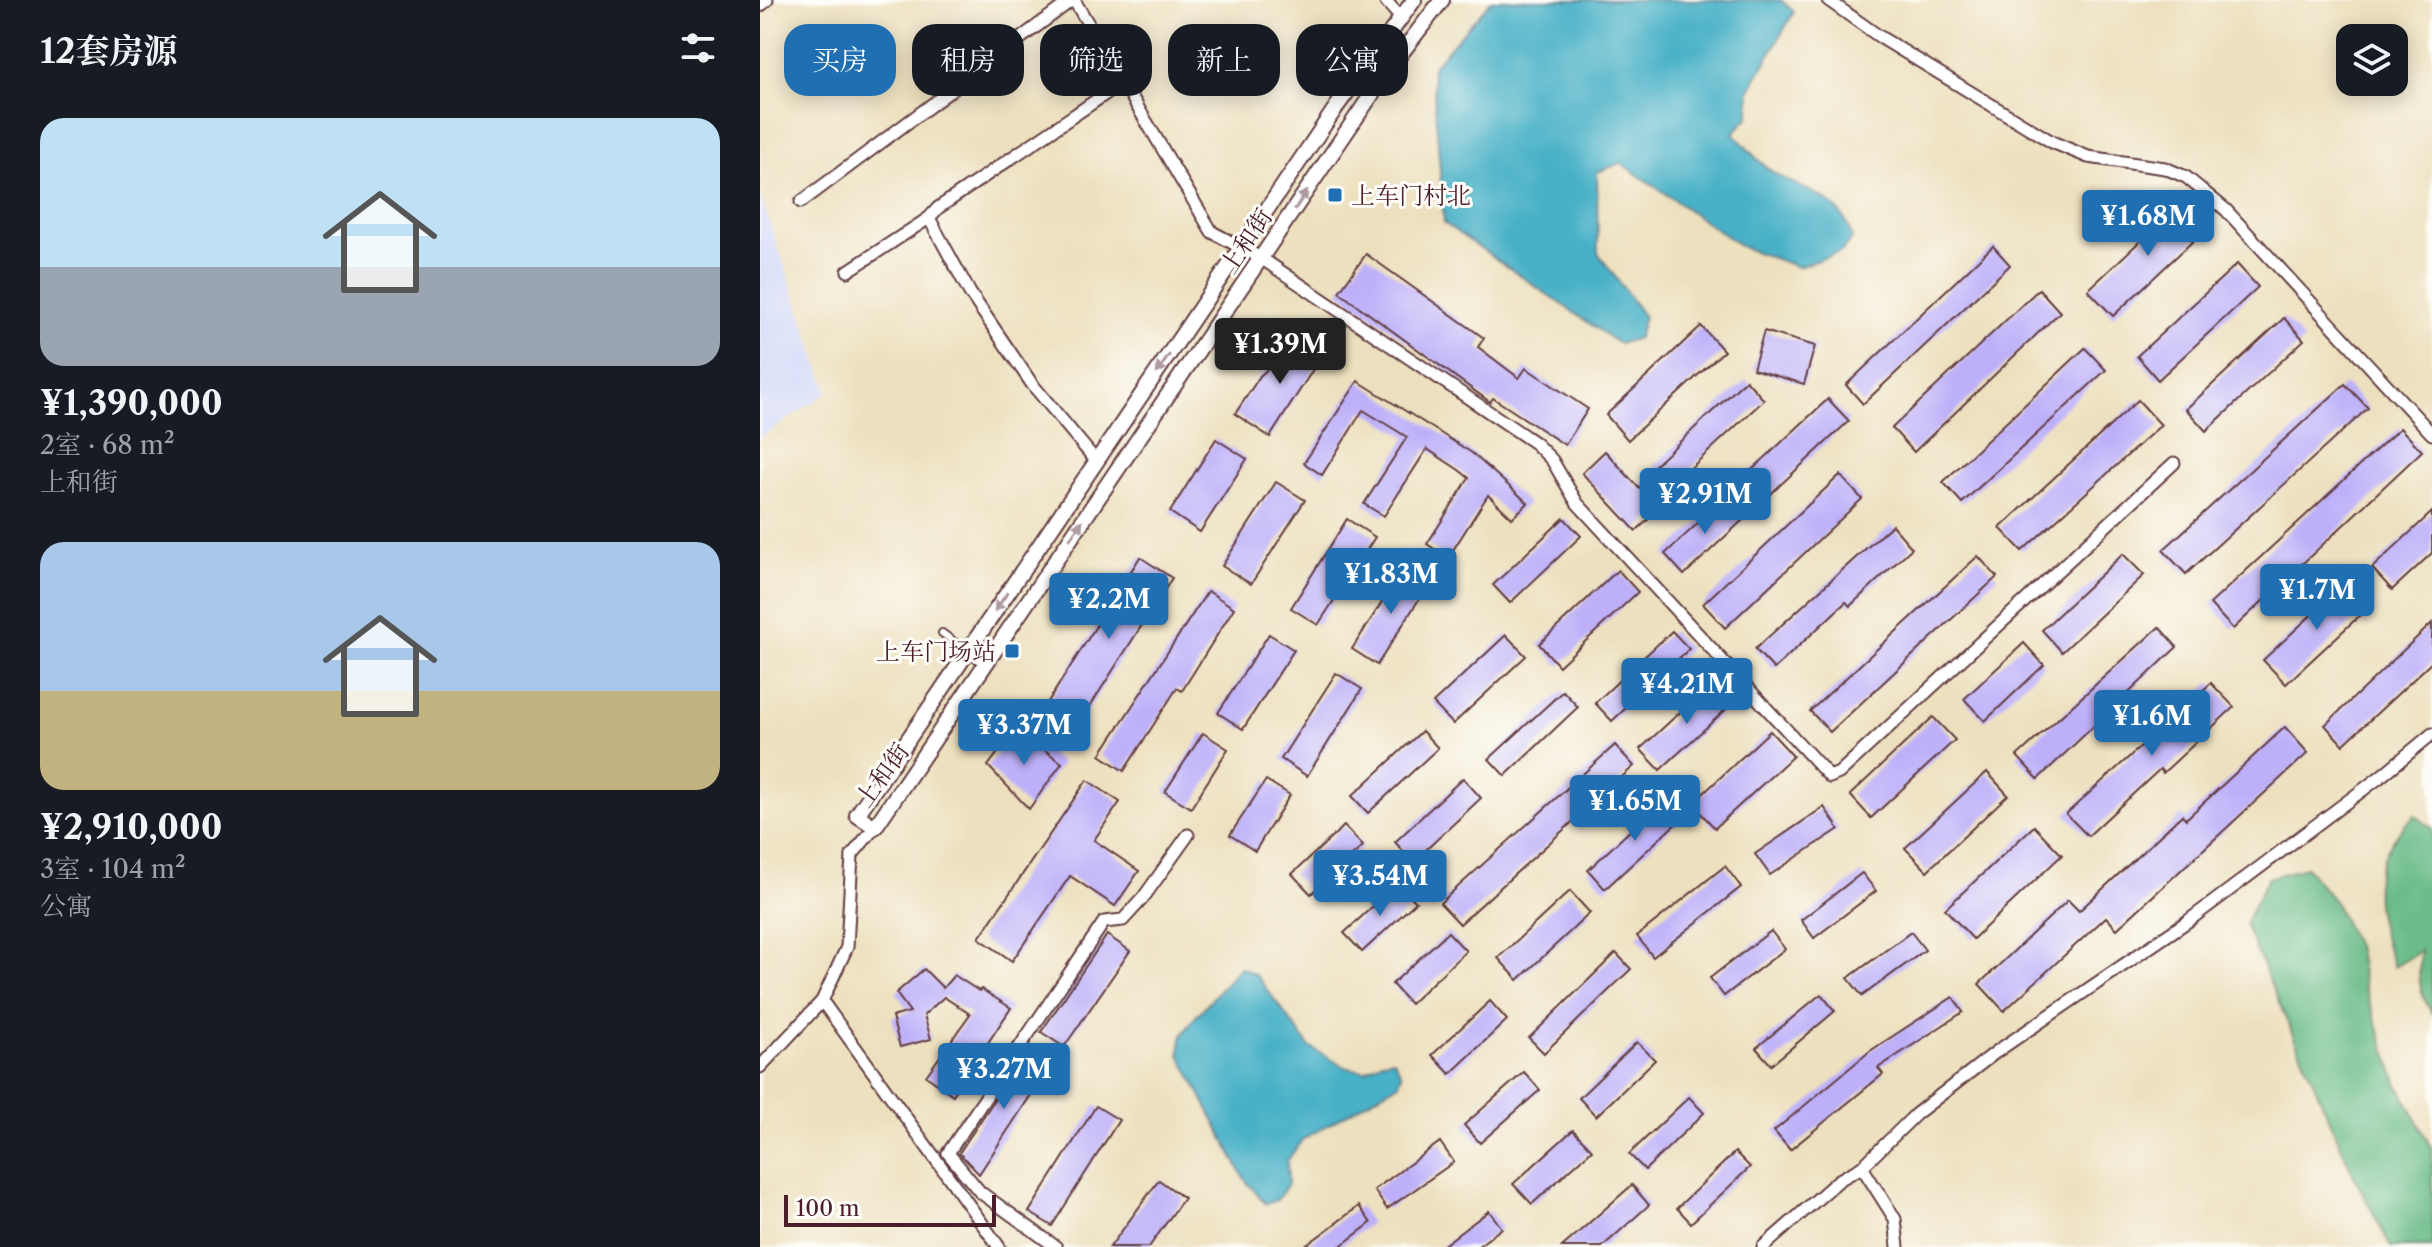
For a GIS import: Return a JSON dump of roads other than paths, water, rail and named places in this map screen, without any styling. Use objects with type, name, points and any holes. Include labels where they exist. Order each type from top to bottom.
[{"type":"street","points":[[760,6],[767,0]]},
{"type":"street","points":[[801,202],[1073,0],[1088,24]]},
{"type":"street","points":[[1385,0],[1400,17]]},
{"type":"street","name":"上和街","points":[[1414,0],[857,815],[875,827],[1389,69],[1442,0]]},
{"type":"street","points":[[1828,0],[1880,37],[2052,142],[2088,157],[2165,168],[2186,177],[2226,210],[2432,434]]},
{"type":"street","points":[[848,271],[1102,96]]},
{"type":"street","points":[[1131,96],[1212,232],[1261,258],[1535,443],[1552,460],[1577,503],[1830,777],[1839,773],[2174,463]]},
{"type":"street","points":[[929,218],[970,293],[1032,384],[1097,462]]},
{"type":"street","points":[[1763,1247],[1839,1180],[1862,1167],[1916,1114],[1996,1052],[2188,921],[2380,777],[2432,734]]},
{"type":"street","points":[[760,1067],[822,1001],[847,947],[852,855],[875,827]]},
{"type":"street","points":[[1056,1247],[980,1192],[948,1153],[1104,922],[1123,920],[1143,898],[1188,835]]},
{"type":"street","points":[[822,1001],[999,1247]]},
{"type":"street","points":[[1862,1167],[1895,1219],[1898,1247]]},
{"type":"lane","points":[[942,633],[985,664]]},
{"type":"water","points":[[1492,0],[1781,0],[1794,12],[1750,89],[1749,117],[1733,133],[1768,169],[1832,204],[1847,224],[1852,239],[1841,252],[1798,267],[1742,247],[1621,163],[1597,172],[1598,253],[1644,317],[1638,338],[1619,344],[1444,223],[1432,67]]},
{"type":"water","points":[[1240,967],[1256,975],[1310,1047],[1347,1068],[1365,1071],[1382,1061],[1393,1059],[1402,1074],[1399,1083],[1302,1140],[1287,1161],[1288,1184],[1277,1200],[1266,1204],[1245,1180],[1180,1055],[1181,1037],[1191,1022]]},
{"type":"place","name":"上车门村北","points":[[1335,195]]},
{"type":"place","name":"上车门场站","points":[[1012,651]]}]
